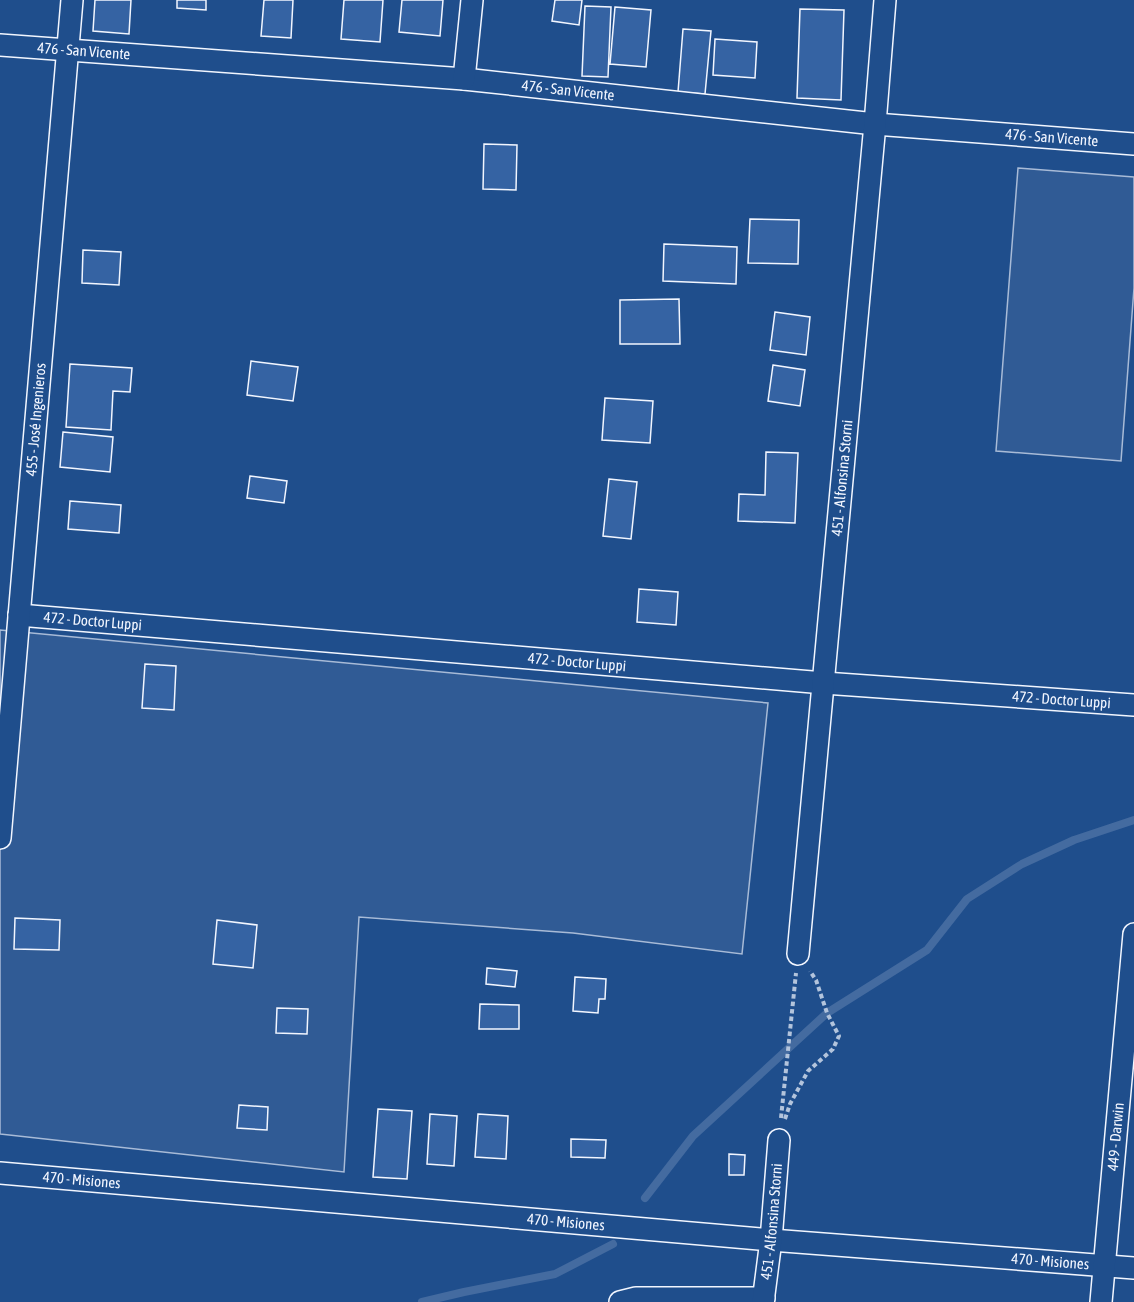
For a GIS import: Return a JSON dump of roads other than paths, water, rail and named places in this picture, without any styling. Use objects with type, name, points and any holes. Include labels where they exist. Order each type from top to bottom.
[{"type":"street","name":"455 - José Ingenieros","points":[[0,838],[72,0]]},
{"type":"street","points":[[464,80],[472,0]]},
{"type":"street","name":"451 - Alfonsina Storni","points":[[798,954],[885,0]]},
{"type":"street","name":"476 - San Vicente","points":[[0,45],[464,80],[875,124],[1134,144]]},
{"type":"street","name":"472 - Doctor Luppi","points":[[19,615],[824,683],[1134,705]]},
{"type":"street","name":"449 - Darwin","points":[[1101,1302],[1134,934]]},
{"type":"street","name":"451 - Alfonsina Storni","points":[[764,1300],[779,1140]]},
{"type":"street","name":"470 - Misiones","points":[[0,1173],[771,1240],[1134,1268]]},
{"type":"street","points":[[620,1302],[636,1299],[764,1300]]},
{"type":"waterway","points":[[645,1198],[693,1136],[827,1013],[927,950],[967,899],[1022,864],[1074,840],[1134,820]]},
{"type":"waterway","points":[[422,1302],[555,1274],[613,1244]]}]
